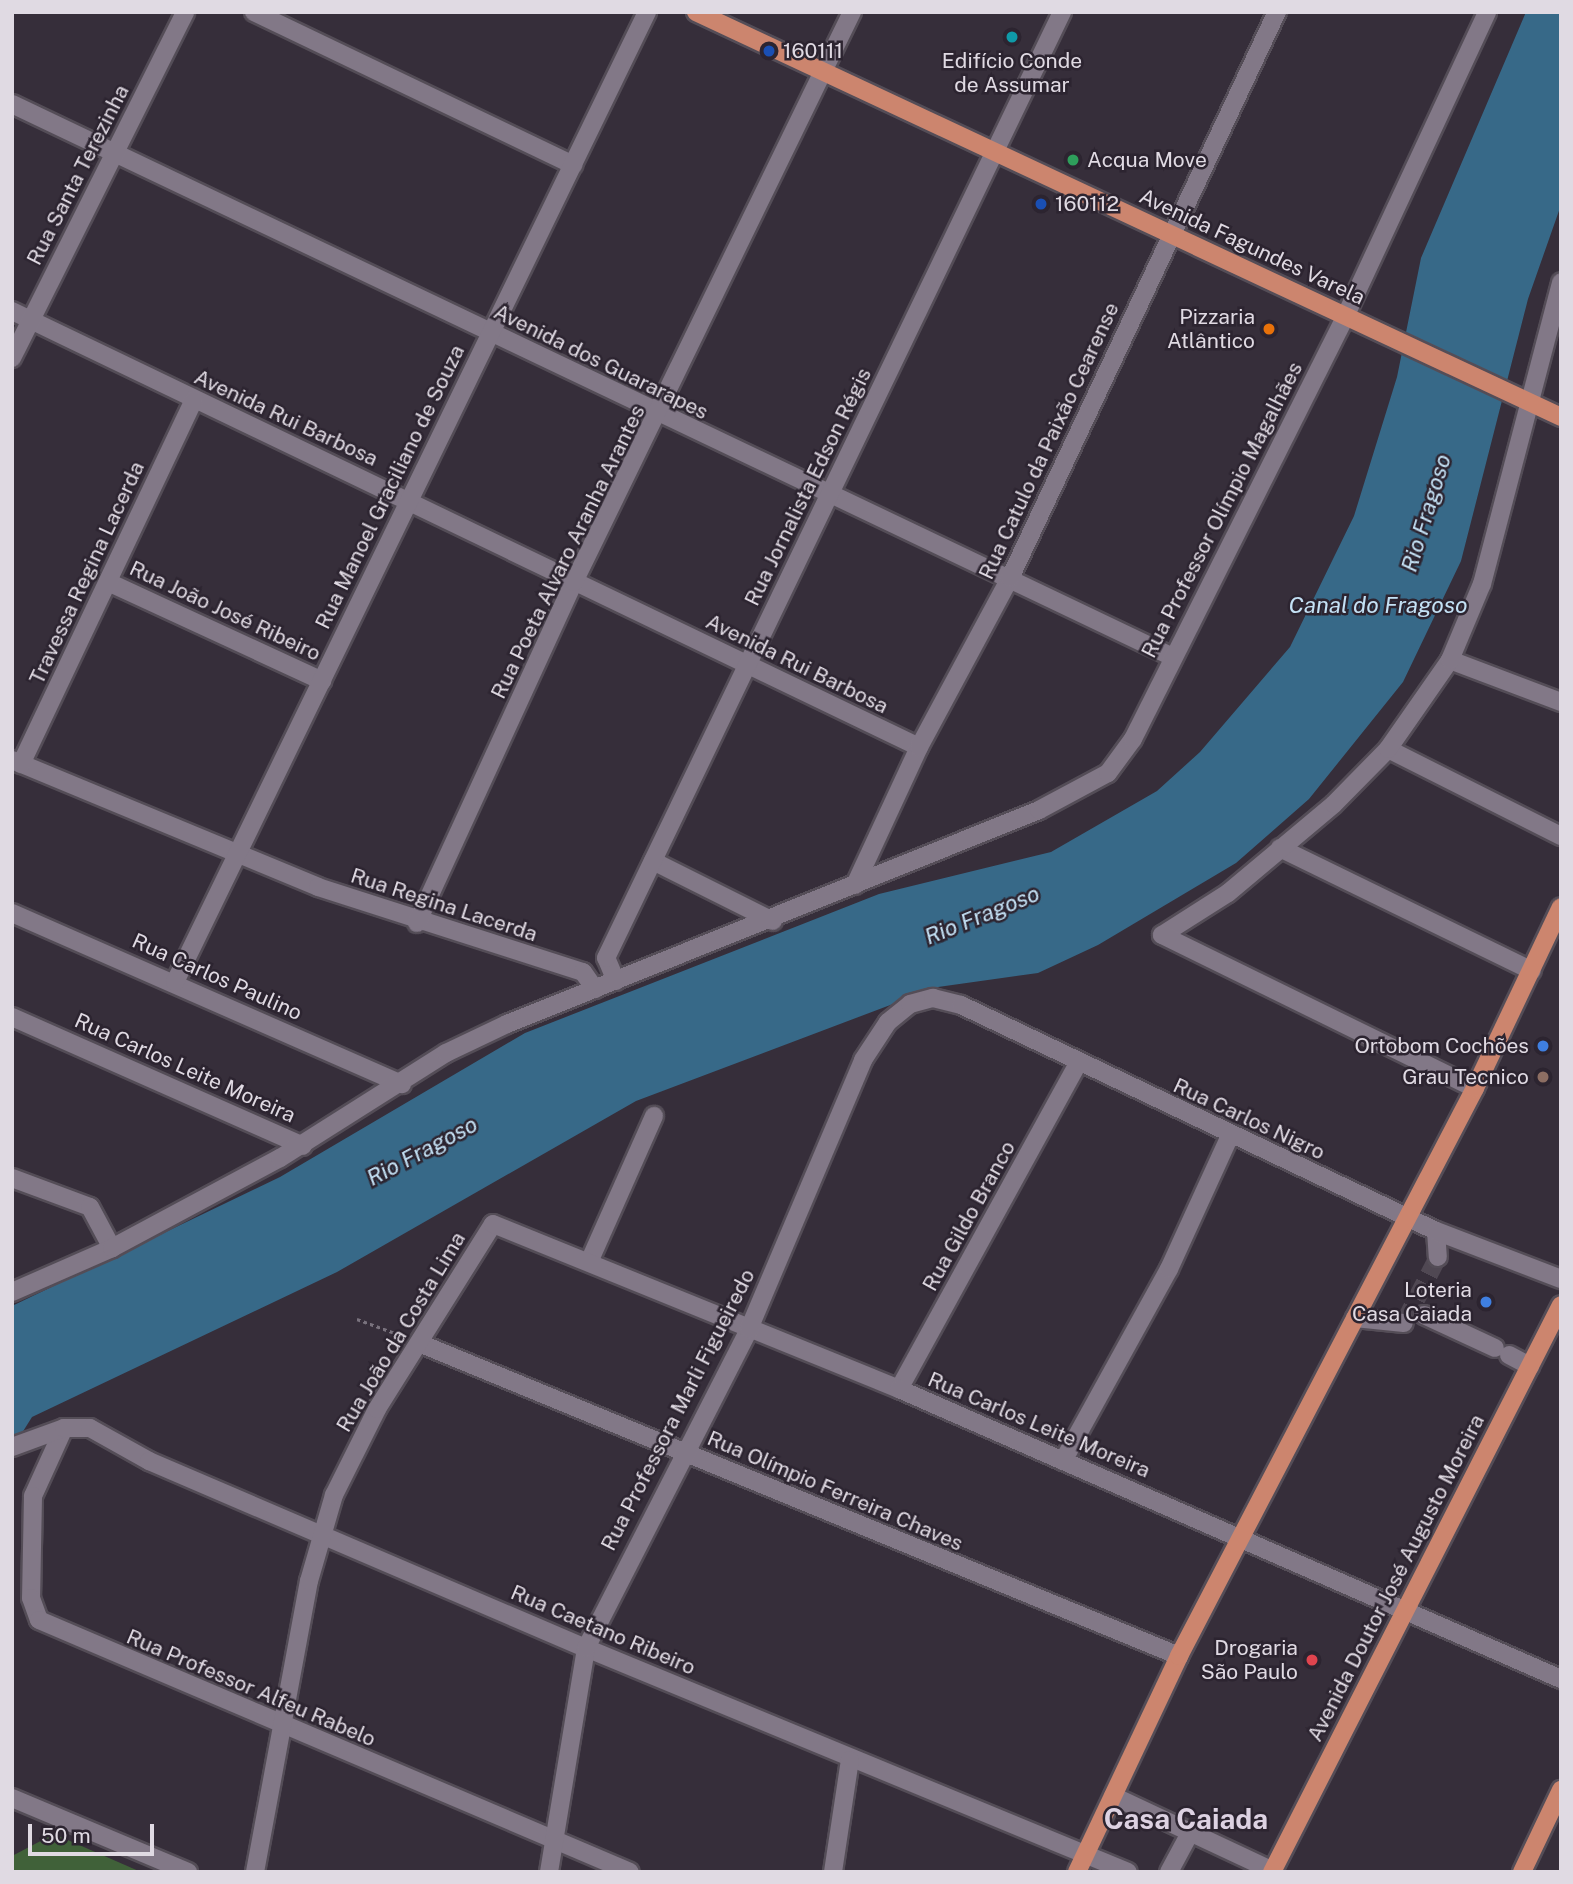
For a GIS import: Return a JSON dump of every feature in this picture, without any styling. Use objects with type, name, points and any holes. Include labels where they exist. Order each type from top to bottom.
[{"type":"main road","name":"Avenida Fagundes Varela","points":[[696,12],[1561,417]]},
{"type":"main road","points":[[1077,1872],[1179,1656],[1475,1088],[1561,907]]},
{"type":"main road","name":"Avenida Doutor José Augusto Moreira","points":[[1273,1872],[1561,1305]]},
{"type":"main road","points":[[1522,1872],[1561,1790]]},
{"type":"street","name":"Rua Santa Terezinha","points":[[12,358],[185,12]]},
{"type":"street","points":[[254,12],[573,164]]},
{"type":"street","name":"Rua Manoel Graciliano de Souza","points":[[175,982],[322,681],[406,500],[647,12]]},
{"type":"street","name":"Rua Poeta Alvaro Aranha Arantes","points":[[418,923],[574,582],[660,415],[852,12]]},
{"type":"street","name":"Rua Jornalista Edson Régis","points":[[616,981],[606,958],[1062,12]]},
{"type":"street","name":"Rua Catulo da Paixão Cearense","points":[[855,885],[919,747],[1010,578],[1277,12]]},
{"type":"street","name":"Rua Professor Olímpio Magalhães","points":[[855,885],[1095,783],[1125,753],[1345,317],[1487,12]]},
{"type":"street","name":"Avenida dos Guararapes","points":[[12,104],[660,415],[1173,657]]},
{"type":"street","points":[[1475,1088],[1162,934],[1228,893],[1388,749],[1450,660],[1482,584],[1561,282]]},
{"type":"street","name":"Avenida Rui Barbosa","points":[[12,311],[919,747]]},
{"type":"street","name":"Travessa Regina Lacerda","points":[[17,762],[108,582],[194,400]]},
{"type":"street","name":"Rua João José Ribeiro","points":[[108,582],[322,681]]},
{"type":"street","points":[[1450,660],[1561,702]]},
{"type":"street","points":[[1388,749],[1561,836]]},
{"type":"street","name":"Rua Regina Lacerda","points":[[17,762],[237,854],[418,923],[583,972],[595,989]]},
{"type":"street","points":[[1280,848],[1532,971]]},
{"type":"street","points":[[653,861],[772,921]]},
{"type":"street","points":[[595,989],[772,921],[855,885]]},
{"type":"street","name":"Rua Carlos Paulino","points":[[12,913],[175,982],[402,1084]]},
{"type":"street","name":"Rua Carlos Leite Moreira","points":[[12,1017],[303,1146],[446,1053],[595,989]]},
{"type":"street","name":"Rua Carlos Nigro","points":[[920,1000],[961,1005],[1078,1064],[1436,1231],[1561,1279]]},
{"type":"street","name":"Rua Professora Marli Figueiredo","points":[[549,1872],[586,1648],[749,1329],[863,1060],[888,1022],[920,1000]]},
{"type":"street","name":"Rua Gildo Branco","points":[[899,1390],[1078,1064]]},
{"type":"street","points":[[589,1262],[654,1116]]},
{"type":"street","points":[[1063,1461],[1169,1269],[1230,1136]]},
{"type":"street","points":[[12,1292],[112,1248],[303,1146]]},
{"type":"street","points":[[12,1178],[90,1207],[112,1248]]},
{"type":"street","name":"Rua Carlos Leite Moreira","points":[[494,1224],[899,1390],[1406,1608],[1561,1679]]},
{"type":"street","name":"Rua João da Costa Lima","points":[[255,1872],[320,1533],[360,1442],[494,1224]]},
{"type":"street","points":[[1436,1231],[1438,1257]]},
{"type":"street","points":[[1424,1315],[1530,1366]]},
{"type":"street","points":[[1355,1318],[1405,1323]]},
{"type":"street","name":"Rua Olímpio Ferreira Chaves","points":[[419,1343],[1179,1656]]},
{"type":"street","points":[[19,1445],[64,1428]]},
{"type":"street","name":"Rua Caetano Ribeiro","points":[[64,1428],[90,1428],[149,1461],[586,1648],[850,1760],[1128,1872]]},
{"type":"street","name":"Rua Professor Alfeu Rabelo","points":[[64,1428],[33,1496],[36,1615],[283,1727],[630,1872]]},
{"type":"street","points":[[833,1872],[850,1760]]},
{"type":"street","points":[[1113,1796],[1273,1872]]},
{"type":"street","points":[[12,1798],[188,1872]]},
{"type":"street","points":[[1169,1872],[1190,1833]]},
{"type":"path","points":[[357,1319],[419,1343]]},
{"type":"green space","points":[[54,1834],[141,1872],[12,1872],[12,1856]]},
{"type":"water","name":"Canal do Fragoso","points":[[1526,12],[1561,12],[1561,205],[1528,299],[1461,561],[1403,682],[1309,799],[1236,863],[1098,945],[1038,973],[938,987],[636,1101],[337,1272],[32,1417],[12,1449],[12,1306],[280,1177],[525,1033],[879,894],[1051,852],[1157,791],[1200,752],[1290,647],[1354,516],[1397,377],[1421,258]]},
{"type":"tunnel","points":[[1404,1323],[1438,1257]]},
{"type":"place","name":"Edifício Conde de Assumar","points":[[1012,37]]},
{"type":"place","name":"160111","points":[[769,51]]},
{"type":"place","name":"Acqua Move","points":[[1073,160]]},
{"type":"place","name":"160112","points":[[1041,204]]},
{"type":"place","name":"Pizzaria Atlântico","points":[[1269,329]]},
{"type":"place","name":"Ortobom Cochões","points":[[1543,1046]]},
{"type":"place","name":"Grau Tecnico","points":[[1543,1077]]},
{"type":"place","name":"Loteria Casa Caiada","points":[[1486,1302]]},
{"type":"place","name":"Drogaria São Paulo","points":[[1312,1660]]},
{"type":"district","name":"Casa Caiada","points":[[1186,1819]]},
{"type":"water label","name":"Rio Fragoso","points":[[1426,513]]},
{"type":"water label","name":"Rio Fragoso","points":[[982,915]]},
{"type":"water label","name":"Rio Fragoso","points":[[422,1151]]}]
